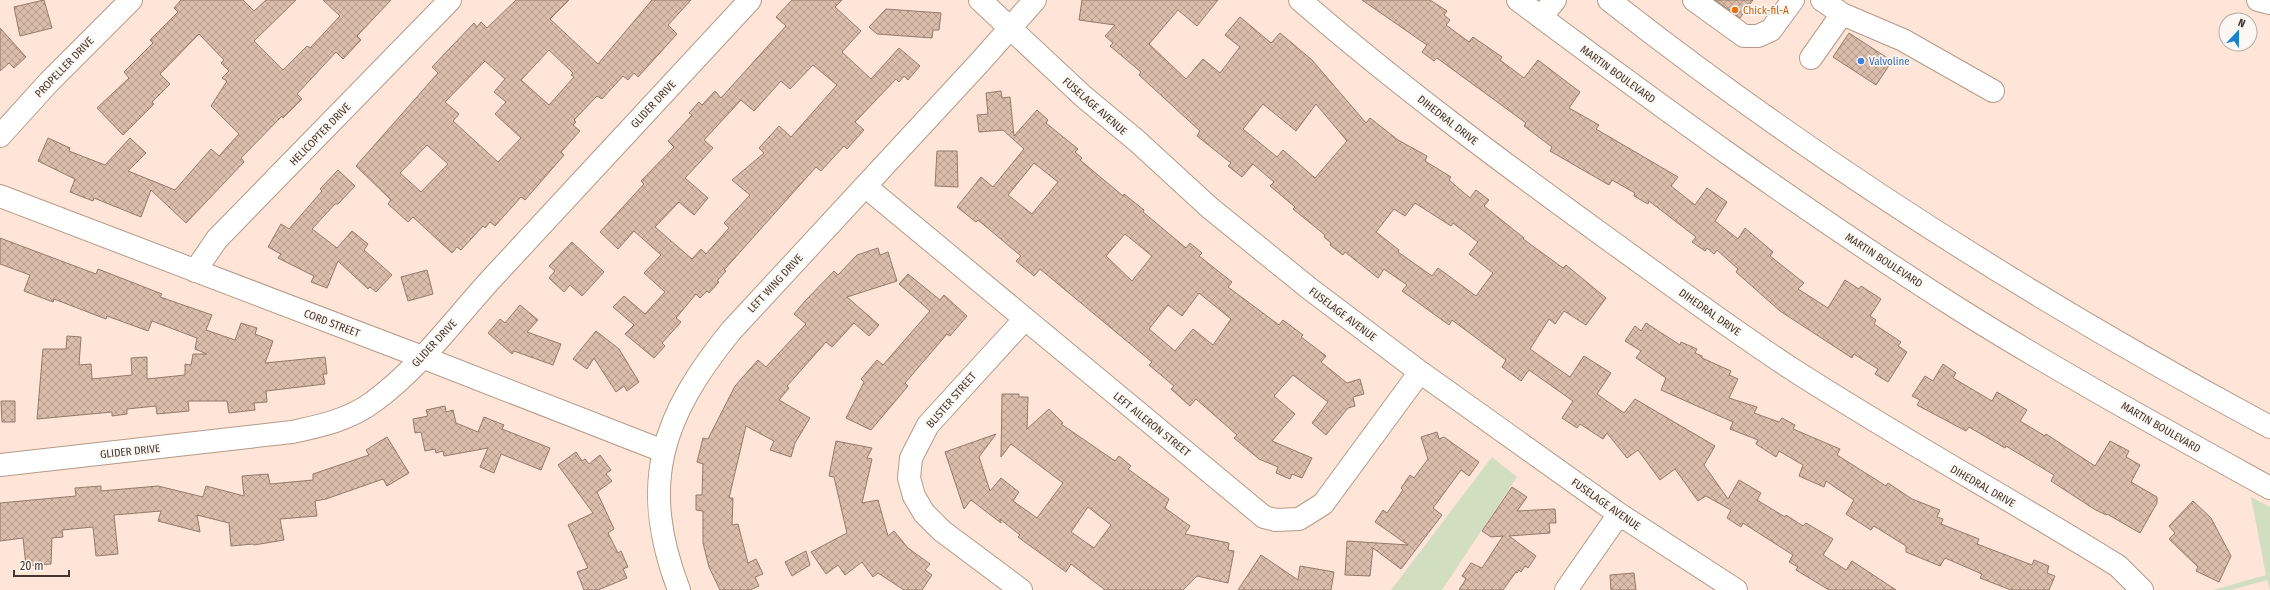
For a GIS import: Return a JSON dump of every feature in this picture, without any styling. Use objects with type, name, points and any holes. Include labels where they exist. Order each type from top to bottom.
[{"type":"street","name":"PROPELLER DRIVE","points":[[0,136],[49,82],[130,0]]},
{"type":"street","name":"HELICOPTER DRIVE","points":[[195,271],[206,253],[229,227],[450,0]]},
{"type":"street","name":"GLIDER DRIVE","points":[[0,465],[292,432],[338,421],[373,403],[422,356],[496,273],[750,0]]},
{"type":"street","name":"FUSELAGE AVENUE","points":[[980,0],[1084,97],[1137,142],[1210,208],[1310,289],[1420,372],[1619,514],[1736,590]]},
{"type":"street","points":[[1010,28],[1035,0]]},
{"type":"street","name":"DIHEDRAL DRIVE","points":[[1300,0],[1431,108],[1542,192],[1706,310],[1791,368],[1898,436],[2118,566],[2134,580],[2142,590]]},
{"type":"street","name":"MARTIN BOULEVARD","points":[[1518,0],[1731,157],[1958,308],[2167,432],[2270,488]]},
{"type":"street","points":[[1541,17],[1556,0]]},
{"type":"street","points":[[1609,0],[1676,52],[1832,163],[1974,255],[2089,327],[2270,427]]},
{"type":"street","points":[[1694,0],[1744,36],[1758,36],[1771,30],[1793,0]]},
{"type":"street","points":[[1822,0],[1842,14],[1903,40],[1993,91]]},
{"type":"street","points":[[2258,0],[2270,4]]},
{"type":"street","points":[[1811,58],[1842,14]]},
{"type":"street","name":"LEFT WING DRIVE","points":[[679,590],[661,528],[659,490],[663,451],[675,418],[708,360],[731,331],[1010,28]]},
{"type":"street","name":"LEFT AILERON STREET","points":[[865,186],[1024,320],[1264,517],[1276,520],[1299,519],[1312,513],[1323,504],[1420,372]]},
{"type":"street","name":"CORD STREET","points":[[0,196],[422,356],[663,451]]},
{"type":"street","name":"BLISTER STREET","points":[[1021,590],[942,531],[924,513],[914,496],[909,478],[911,458],[928,425],[1024,320]]},
{"type":"street","points":[[1566,590],[1619,514]]},
{"type":"green space","points":[[1492,457],[1517,477],[1442,590],[1391,590]]},
{"type":"green space","points":[[2251,497],[2270,507],[2270,590],[2267,580],[2231,590],[2213,590],[2266,575]]},
{"type":"building","points":[[44,0],[52,28],[20,36],[14,7]]},
{"type":"building","points":[[181,0],[243,0],[254,11],[266,0],[296,0],[254,41],[283,70],[307,46],[310,48],[340,16],[323,0],[391,0],[357,36],[361,40],[343,59],[336,52],[297,94],[302,99],[283,118],[282,116],[241,158],[244,162],[186,223],[151,190],[141,217],[94,198],[93,201],[70,192],[75,179],[38,161],[48,138],[70,148],[69,151],[105,165],[130,138],[146,153],[128,171],[175,190],[211,149],[219,156],[239,134],[211,106],[227,81],[222,78],[229,71],[221,63],[224,60],[199,34],[160,74],[170,84],[152,102],[154,104],[123,135],[97,108],[129,78],[124,72],[153,43],[150,40],[178,12],[174,8]]},
{"type":"building","points":[[516,0],[569,0],[550,19],[598,64],[652,0],[691,0],[668,25],[677,34],[638,77],[634,73],[628,80],[623,76],[602,99],[597,96],[574,120],[576,122],[573,125],[580,131],[561,152],[564,155],[525,200],[521,197],[495,226],[490,222],[485,228],[483,226],[461,250],[457,247],[452,253],[413,217],[408,222],[388,204],[391,200],[356,166],[438,73],[432,67],[474,23],[477,27],[481,22],[487,28]],"holes":[[[549,50],[573,73],[571,75],[574,77],[549,105],[521,80]],[[485,61],[505,79],[494,92],[506,102],[495,114],[521,138],[498,162],[453,121],[459,114],[445,102]],[[427,145],[448,164],[421,192],[400,173]]]},
{"type":"building","points":[[792,0],[842,0],[835,7],[861,31],[842,52],[871,79],[899,48],[920,66],[908,80],[904,76],[899,82],[896,79],[855,122],[864,130],[847,149],[844,146],[821,171],[816,167],[724,270],[726,271],[717,281],[719,282],[709,293],[707,291],[700,298],[696,294],[676,318],[681,322],[662,343],[665,346],[654,358],[625,334],[634,325],[613,307],[624,296],[645,314],[665,292],[644,273],[661,255],[634,231],[618,249],[600,232],[644,184],[641,181],[674,147],[668,141],[692,115],[689,113],[699,102],[702,105],[715,91],[721,98],[786,26],[776,17]],"holes":[[[813,65],[837,85],[791,137],[779,126],[759,148],[764,153],[732,180],[750,195],[724,223],[729,228],[706,254],[701,249],[692,259],[655,227],[679,202],[694,215],[708,198],[685,178],[713,148],[704,140],[741,100],[754,111],[781,81],[790,89]]]},
{"type":"building","points":[[1082,0],[1218,0],[1197,26],[1178,10],[1149,44],[1186,79],[1203,59],[1220,73],[1240,47],[1225,35],[1240,17],[1271,43],[1280,33],[1312,60],[1366,123],[1370,118],[1398,140],[1427,156],[1425,161],[1451,177],[1449,180],[1470,198],[1476,190],[1489,200],[1484,206],[1524,238],[1523,239],[1563,268],[1566,265],[1606,298],[1586,325],[1564,311],[1555,324],[1549,319],[1530,349],[1570,377],[1584,356],[1611,373],[1597,394],[1624,413],[1635,399],[1715,446],[1704,465],[1728,499],[1739,480],[1761,493],[1757,500],[1785,517],[1786,515],[1803,526],[1806,523],[1833,539],[1823,555],[1846,570],[1852,561],[1896,590],[1829,590],[1796,570],[1798,567],[1789,562],[1793,555],[1743,523],[1741,527],[1727,518],[1731,510],[1706,496],[1698,501],[1675,469],[1660,480],[1638,450],[1627,458],[1607,433],[1603,439],[1580,424],[1577,428],[1562,418],[1573,401],[1529,370],[1521,381],[1502,367],[1506,360],[1452,320],[1449,325],[1402,291],[1407,285],[1384,269],[1378,278],[1345,252],[1343,255],[1330,245],[1331,243],[1324,237],[1325,235],[1293,209],[1295,207],[1270,186],[1274,182],[1253,164],[1242,177],[1228,166],[1231,163],[1197,136],[1200,131],[1139,75],[1141,72],[1110,46],[1113,43],[1105,36],[1115,25],[1079,20]],"holes":[[[1263,104],[1296,131],[1316,104],[1347,141],[1315,178],[1283,150],[1277,157],[1243,129]],[[1415,203],[1451,226],[1453,223],[1478,242],[1469,254],[1493,273],[1476,296],[1438,268],[1432,276],[1398,252],[1399,250],[1376,232],[1394,209],[1405,216]]]},
{"type":"building","points":[[1362,0],[1430,0],[1447,11],[1444,15],[1450,20],[1446,25],[1469,42],[1473,37],[1502,57],[1500,60],[1524,78],[1538,60],[1580,92],[1569,108],[1599,125],[1596,129],[1678,177],[1671,186],[1695,205],[1707,188],[1727,202],[1715,221],[1738,239],[1745,228],[1773,252],[1770,256],[1804,283],[1798,289],[1828,308],[1845,280],[1859,289],[1861,286],[1881,299],[1870,316],[1876,320],[1874,324],[1901,342],[1898,346],[1907,352],[1888,382],[1875,374],[1878,369],[1854,354],[1852,358],[1780,311],[1736,272],[1738,269],[1717,250],[1714,254],[1707,248],[1705,251],[1692,242],[1696,237],[1649,201],[1648,204],[1634,196],[1635,193],[1612,180],[1609,185],[1550,151],[1552,147],[1524,126],[1526,123],[1437,58],[1434,61],[1422,52],[1427,45]]},
{"type":"building","name":"Chick-fil-A","points":[[1715,0],[1753,0],[1740,18]]},
{"type":"building","points":[[886,9],[941,13],[939,30],[933,30],[932,38],[877,34],[869,27]]},
{"type":"building","points":[[0,28],[26,57],[14,68],[9,63],[0,71]]},
{"type":"building","points":[[1849,33],[1892,61],[1876,85],[1833,57]]},
{"type":"building","points":[[1001,91],[1002,98],[1010,97],[1014,136],[1037,110],[1048,120],[1046,123],[1078,149],[1075,152],[1082,158],[1080,160],[1123,196],[1124,194],[1144,210],[1143,212],[1186,248],[1190,243],[1202,253],[1199,256],[1232,282],[1228,287],[1279,325],[1283,320],[1303,335],[1301,337],[1326,356],[1321,362],[1347,383],[1360,379],[1364,394],[1353,397],[1355,406],[1348,408],[1326,435],[1312,423],[1328,402],[1293,375],[1274,396],[1295,414],[1272,441],[1312,458],[1302,478],[1292,474],[1290,479],[1276,473],[1278,467],[1259,459],[1234,438],[1237,435],[1196,399],[1190,406],[1171,389],[1174,386],[1149,365],[1152,362],[1040,269],[1034,276],[1016,261],[1021,256],[978,220],[976,222],[957,207],[981,177],[993,187],[1024,149],[1003,130],[979,132],[977,115],[988,114],[986,93]],"holes":[[[1034,163],[1058,182],[1032,214],[1008,195]],[[1125,234],[1152,256],[1132,281],[1106,256]],[[1199,293],[1231,319],[1213,345],[1193,329],[1175,351],[1149,329],[1168,305],[1182,316]]]},
{"type":"building","points":[[937,151],[957,151],[958,187],[935,186]]},
{"type":"building","points":[[338,170],[355,186],[338,204],[335,204],[312,229],[337,248],[352,231],[368,244],[364,250],[392,275],[376,292],[370,287],[368,289],[338,261],[327,288],[311,282],[314,276],[278,258],[281,254],[268,247],[281,224],[289,229],[322,191],[320,189]]},
{"type":"building","points":[[0,238],[96,274],[98,269],[162,294],[160,297],[212,315],[206,330],[235,340],[241,323],[257,328],[255,334],[273,341],[265,363],[325,357],[327,374],[323,374],[325,384],[266,391],[267,402],[254,403],[255,410],[229,413],[227,401],[188,401],[189,411],[157,414],[156,406],[127,409],[127,414],[112,416],[112,412],[37,419],[43,349],[66,349],[67,336],[81,337],[79,365],[91,364],[92,379],[132,375],[131,358],[147,357],[147,379],[185,375],[185,364],[191,365],[193,354],[207,354],[195,349],[197,338],[152,321],[148,331],[107,316],[106,319],[54,299],[53,302],[24,291],[30,275],[0,264]]},
{"type":"building","points":[[572,242],[604,272],[582,296],[570,285],[564,292],[549,278],[555,271],[549,266]]},
{"type":"building","points":[[878,248],[880,255],[888,252],[897,281],[847,297],[879,325],[869,336],[854,323],[832,347],[826,342],[787,386],[789,388],[779,400],[810,418],[795,443],[791,457],[770,450],[774,441],[746,426],[729,498],[733,498],[732,525],[738,524],[748,563],[756,559],[763,574],[755,577],[759,586],[750,590],[720,590],[709,567],[703,543],[703,511],[696,510],[696,495],[702,495],[703,464],[697,462],[703,438],[708,439],[735,386],[758,360],[766,367],[806,324],[794,314],[805,301],[834,271],[838,275],[857,255]]},
{"type":"building","points":[[427,270],[433,294],[408,301],[401,277]]},
{"type":"building","points":[[908,274],[940,300],[944,295],[967,316],[950,336],[947,334],[905,383],[908,386],[871,430],[846,418],[864,382],[861,379],[877,360],[883,365],[930,311],[899,284]]},
{"type":"building","points":[[520,305],[538,320],[527,332],[561,344],[553,365],[514,351],[512,354],[488,333],[500,319],[505,323]]},
{"type":"building","points":[[1646,323],[1680,345],[1681,342],[1697,349],[1695,353],[1702,356],[1702,358],[1731,371],[1729,375],[1738,379],[1729,398],[1757,407],[1754,413],[1779,422],[1782,418],[1795,425],[1793,429],[1840,449],[1837,455],[1886,486],[1888,483],[1912,499],[1940,510],[1937,517],[1943,519],[1941,524],[1979,539],[1977,544],[2032,565],[2034,560],[2049,566],[2047,573],[2055,576],[2049,590],[2011,590],[1980,578],[1982,574],[1945,558],[1940,566],[1906,552],[1906,546],[1874,526],[1871,530],[1846,514],[1854,500],[1826,481],[1824,487],[1799,476],[1803,465],[1779,451],[1776,457],[1756,444],[1758,440],[1730,429],[1733,422],[1661,390],[1666,378],[1636,358],[1641,351],[1625,341],[1635,326],[1641,331]]},
{"type":"building","points":[[596,331],[619,349],[639,382],[627,391],[624,386],[616,392],[594,358],[587,369],[573,359]]},
{"type":"building","points":[[1943,364],[1956,373],[1953,378],[1992,401],[1997,392],[2027,410],[2020,421],[2045,436],[2046,434],[2095,466],[2110,441],[2129,451],[2126,457],[2140,465],[2131,482],[2157,497],[2157,503],[2140,533],[2107,514],[2106,515],[2094,509],[2051,481],[2054,475],[2006,446],[2005,448],[1969,427],[1966,431],[1917,405],[1920,400],[1912,396],[1925,376],[1933,381]]},
{"type":"building","points":[[1002,394],[1019,394],[1019,397],[1028,397],[1027,429],[1049,409],[1063,423],[1061,424],[1115,461],[1119,456],[1131,466],[1128,469],[1169,499],[1165,508],[1190,526],[1185,534],[1229,543],[1228,550],[1234,551],[1228,583],[1197,576],[1183,590],[1105,590],[1071,564],[1066,572],[1018,537],[1020,535],[1000,519],[1001,523],[971,500],[964,509],[945,452],[996,434],[979,457],[990,491],[1001,478],[1019,492],[1013,501],[1037,518],[1063,483],[1011,444],[1001,457]],"holes":[[[1088,507],[1111,525],[1094,548],[1071,532]]]},
{"type":"building","points":[[1,401],[15,401],[15,422],[2,422]]},
{"type":"building","points":[[445,406],[446,412],[453,410],[456,423],[478,432],[484,417],[504,425],[502,429],[550,448],[541,470],[501,454],[494,473],[480,467],[488,448],[444,456],[443,451],[436,453],[435,449],[425,451],[421,432],[415,433],[413,419],[428,416],[426,410]]},
{"type":"building","points":[[1437,432],[1439,439],[1444,437],[1479,462],[1469,476],[1461,470],[1433,508],[1442,515],[1401,569],[1373,548],[1370,576],[1345,575],[1347,541],[1408,545],[1375,522],[1383,510],[1387,513],[1403,490],[1401,488],[1410,475],[1414,478],[1428,459],[1421,437]]},
{"type":"building","points":[[387,437],[409,473],[387,486],[383,479],[326,499],[315,501],[317,516],[280,519],[284,540],[254,545],[231,546],[229,523],[197,515],[200,532],[158,521],[161,511],[114,515],[118,554],[96,556],[93,527],[62,530],[63,537],[52,538],[51,564],[26,566],[23,538],[0,541],[0,503],[76,496],[75,488],[101,486],[101,491],[158,486],[203,497],[206,486],[244,496],[242,476],[268,474],[270,484],[313,480],[313,474],[369,455],[366,450]]},
{"type":"building","points":[[836,441],[872,448],[867,458],[872,459],[862,503],[878,500],[888,536],[894,531],[908,548],[930,564],[925,570],[932,575],[922,590],[904,590],[878,573],[873,577],[862,562],[845,575],[838,565],[826,574],[811,552],[847,533],[834,477],[829,476]]},
{"type":"building","points":[[576,452],[582,461],[585,459],[589,464],[600,455],[611,470],[606,474],[612,481],[597,492],[614,529],[608,533],[618,553],[621,551],[628,567],[623,569],[627,578],[598,590],[584,590],[577,572],[588,568],[568,525],[593,513],[558,465]]},
{"type":"building","points":[[1512,487],[1527,497],[1517,511],[1555,509],[1556,523],[1549,523],[1550,533],[1509,536],[1536,556],[1528,568],[1525,566],[1521,572],[1519,570],[1517,573],[1516,572],[1503,590],[1459,590],[1466,579],[1462,576],[1471,563],[1482,568],[1503,536],[1491,537],[1482,531]]},
{"type":"building","points":[[2193,501],[2211,518],[2231,556],[2219,582],[2196,571],[2198,567],[2169,539],[2175,533],[2169,526]]},
{"type":"building","points":[[806,551],[810,565],[792,576],[785,562]]},
{"type":"building","points":[[1261,555],[1298,580],[1300,566],[1334,572],[1331,590],[1238,590]]},
{"type":"building","points":[[1634,573],[1636,590],[1611,590],[1610,575]]},
{"type":"place","name":"Chick-fil-A","points":[[1735,10]]},
{"type":"place","name":"Valvoline","points":[[1861,61]]}]
